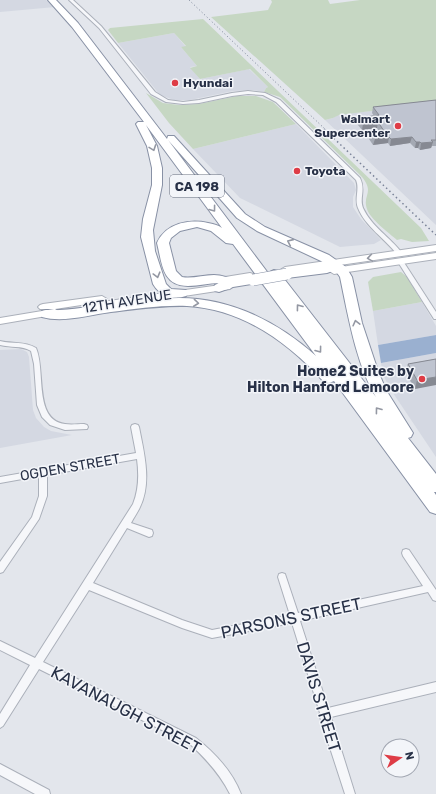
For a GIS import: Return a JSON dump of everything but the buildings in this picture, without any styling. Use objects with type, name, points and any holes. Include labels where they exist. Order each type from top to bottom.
[{"type":"highway","name":"CA 198","points":[[52,0],[75,25],[123,88],[436,507]]},
{"type":"highway","name":"CA 198","points":[[60,0],[81,23],[168,135],[436,486]]},
{"type":"highway","points":[[123,88],[151,144],[156,159],[156,185],[148,225],[148,238],[159,284],[162,290],[166,292],[182,293]]},
{"type":"highway","points":[[168,135],[241,216],[261,229],[325,258],[338,267],[346,277],[358,330],[375,382],[436,481]]},
{"type":"highway","points":[[228,280],[212,279],[182,282],[175,279],[170,272],[164,248],[163,243],[166,236],[176,229],[189,225],[202,225],[215,228],[227,237],[249,264],[271,285]]},
{"type":"highway","points":[[218,288],[231,283],[253,279],[338,267]]},
{"type":"highway","points":[[46,314],[60,315],[133,305],[186,302],[218,306],[246,316],[288,340],[315,362],[420,486]]},
{"type":"main road","points":[[338,267],[435,251]]},
{"type":"main road","name":"12TH AVENUE","points":[[0,314],[228,280],[253,279]]},
{"type":"main road","name":"12TH AVENUE","points":[[0,321],[218,288]]},
{"type":"street","points":[[71,0],[100,27],[152,93],[162,100],[175,103],[190,103],[232,94],[251,93],[266,96],[278,101],[358,179],[362,190],[360,201],[362,210],[400,257],[436,317]]},
{"type":"street","points":[[0,343],[9,345],[23,345],[34,350],[40,405],[46,419],[60,426],[84,427]]},
{"type":"street","points":[[0,723],[36,663],[87,585],[136,505],[142,491],[143,480],[135,427]]},
{"type":"street","name":"OGDEN STREET","points":[[0,480],[140,455]]},
{"type":"street","points":[[0,569],[35,519],[43,496],[43,472]]},
{"type":"street","points":[[125,524],[149,533]]},
{"type":"street","points":[[406,553],[436,597]]},
{"type":"street","name":"DAVIS STREET","points":[[282,577],[350,794]]},
{"type":"street","name":"PARSONS STREET","points":[[87,585],[182,624],[212,634],[295,618],[430,588]]},
{"type":"street","name":"KAVANAUGH STREET","points":[[0,645],[194,741],[210,754],[223,770],[236,794]]},
{"type":"street","points":[[324,714],[436,687]]},
{"type":"street","points":[[0,769],[45,794]]},
{"type":"shaded area","points":[[0,0],[46,0],[55,7],[0,12]]},
{"type":"shaded area","points":[[174,33],[186,47],[181,47],[197,66],[190,67],[200,79],[249,69],[268,87],[264,92],[253,90],[233,91],[190,100],[174,100],[160,95],[118,43]]},
{"type":"shaded area","points":[[436,103],[436,225],[325,120],[338,115]]},
{"type":"shaded area","points":[[296,124],[354,183],[356,190],[353,197],[353,207],[361,219],[381,240],[374,244],[340,247],[240,198],[193,149]]},
{"type":"shaded area","points":[[422,302],[436,326],[436,335],[378,345],[373,311]]},
{"type":"shaded area","points":[[21,349],[27,352],[29,357],[33,410],[36,418],[44,427],[51,431],[72,435],[0,448],[0,350]]},
{"type":"shaded area","points":[[436,353],[436,457],[391,390],[383,375],[381,363]]},
{"type":"green space","points":[[271,0],[328,0],[330,4],[360,0],[436,0],[436,103],[339,115],[325,120],[211,17],[268,10],[272,2]]},
{"type":"green space","points":[[203,19],[421,228],[429,241],[412,242],[401,239],[397,240],[380,226],[367,209],[366,200],[368,187],[362,177],[280,97],[264,92],[268,87],[250,69],[200,79],[190,68],[197,66],[181,47],[186,46],[174,33],[118,43],[108,30],[110,28]]},
{"type":"green space","points":[[146,93],[163,103],[179,105],[199,104],[237,96],[256,96],[273,102],[296,124],[193,149],[169,123]]},
{"type":"green space","points":[[401,272],[407,277],[422,302],[373,311],[368,282],[373,277]]},
{"type":"water","points":[[436,335],[436,353],[381,363],[378,345]]},
{"type":"railway","points":[[189,0],[326,130]]},
{"type":"railway","points":[[324,129],[436,235]]},
{"type":"place","name":"Hyundai","points":[[175,83]]},
{"type":"place","name":"Walmart Supercenter","points":[[398,126]]},
{"type":"place","name":"Toyota","points":[[297,171]]},
{"type":"place","name":"Home2 Suites by Hilton Hanford Lemoore","points":[[422,379]]}]
